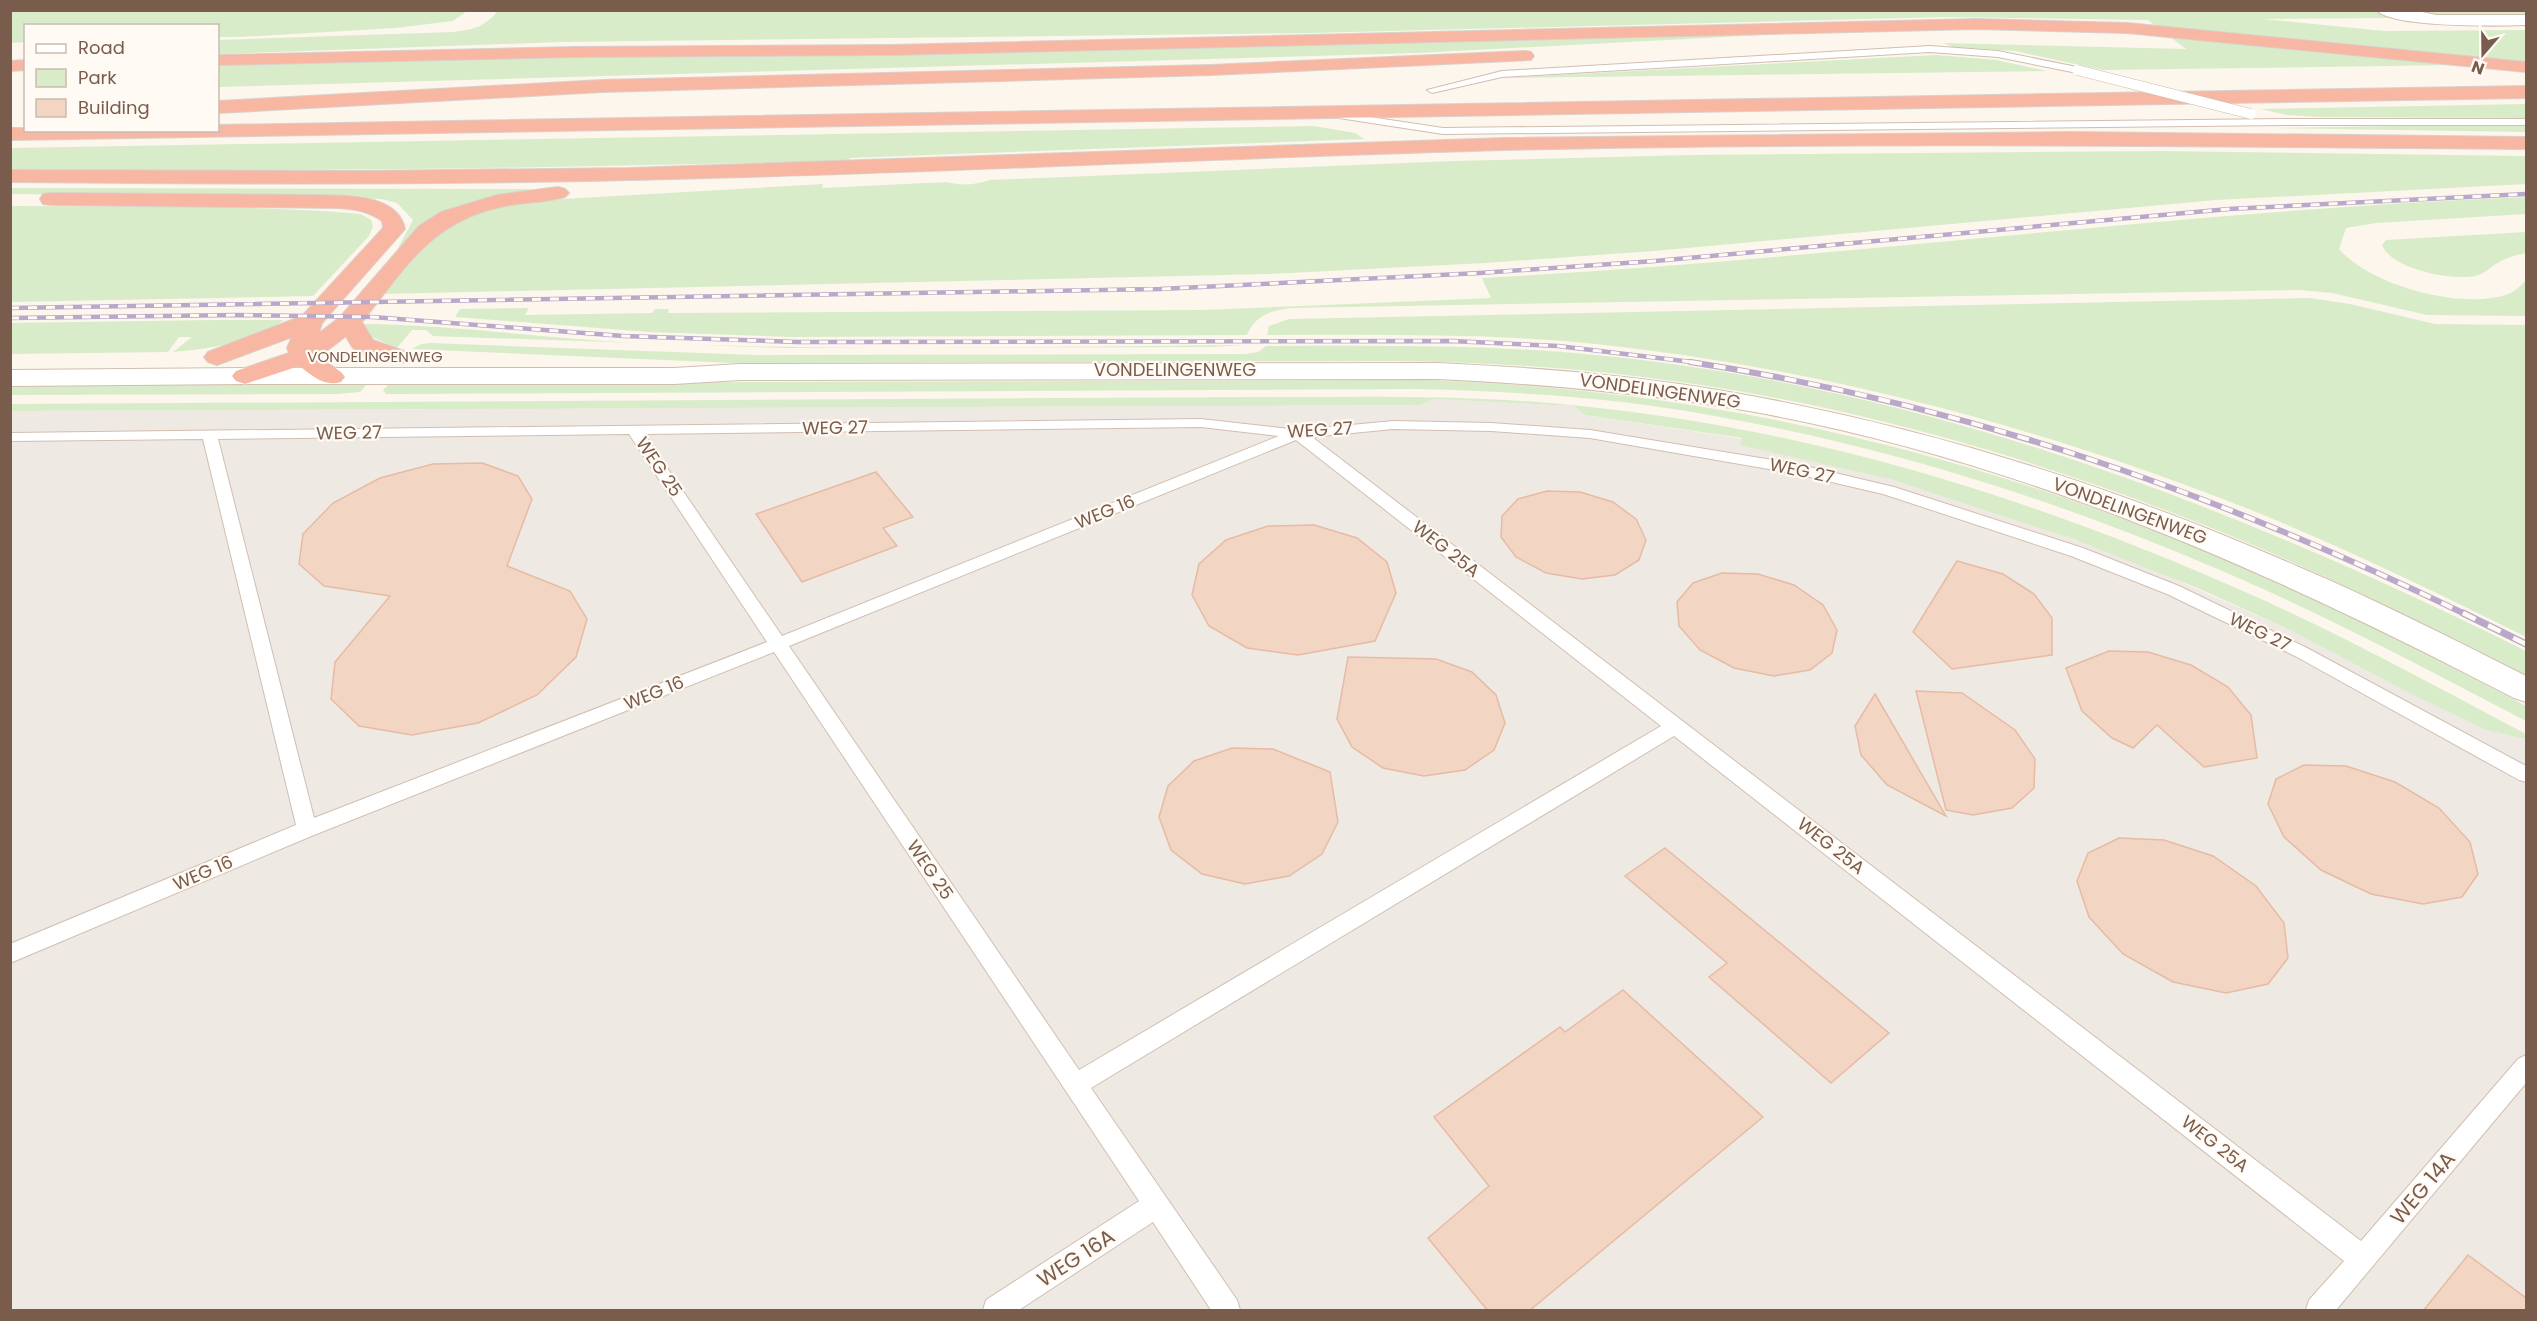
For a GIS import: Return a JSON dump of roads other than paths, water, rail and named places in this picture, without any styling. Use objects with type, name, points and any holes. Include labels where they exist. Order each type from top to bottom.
[{"type":"highway","points":[[219,60],[575,52],[892,50],[2005,24],[2265,43],[2526,69]]},
{"type":"highway","points":[[219,108],[602,86],[1211,70],[1938,36],[2133,33]]},
{"type":"highway","points":[[2398,73],[2526,69]]},
{"type":"highway","points":[[2030,80],[2174,77]]},
{"type":"highway","points":[[1409,90],[1599,87]]},
{"type":"highway","points":[[219,131],[2526,92]]},
{"type":"highway","points":[[219,108],[768,100]]},
{"type":"highway","points":[[10,134],[135,132]]},
{"type":"highway","points":[[245,376],[302,357],[348,322],[427,231],[449,217],[473,208],[507,200],[556,193],[964,164],[1226,153],[1636,141],[2148,138],[2526,143]]},
{"type":"highway","points":[[10,176],[440,177],[845,173]]},
{"type":"highway","points":[[33,199],[319,201],[352,203],[384,211],[392,218],[394,229],[310,321],[300,348],[302,357],[332,377]]},
{"type":"highway","points":[[217,357],[310,321]]},
{"type":"highway","points":[[348,322],[364,345],[398,357]]},
{"type":"street","points":[[2384,10],[2436,20],[2526,20]]},
{"type":"street","name":"VONDELINGENWEG","points":[[10,359],[398,357],[679,364],[740,372]]},
{"type":"street","name":"VONDELINGENWEG","points":[[10,378],[674,376],[740,372],[1458,371],[1597,381],[1718,398],[1843,423],[2019,471],[2133,511],[2253,558],[2328,592],[2526,690]]},
{"type":"lane","points":[[1432,90],[1502,74],[1930,49],[1998,54],[2077,70],[2284,122]]},
{"type":"lane","points":[[1319,113],[1443,131],[2284,122],[2526,122]]},
{"type":"lane","name":"WEG 27","points":[[10,437],[1201,423],[1298,434],[1393,425],[1491,427],[1590,434],[1797,469],[1888,490],[2077,552],[2173,590],[2301,652],[2526,775]]},
{"type":"lane","name":"WEG 25","points":[[634,430],[1227,1311]]},
{"type":"lane","points":[[209,434],[307,829]]},
{"type":"lane","name":"WEG 16","points":[[10,954],[307,829],[778,644],[1298,434]]},
{"type":"lane","name":"WEG 25A","points":[[1298,434],[2363,1258]]},
{"type":"lane","points":[[1075,1085],[1675,726]]},
{"type":"lane","name":"WEG 14A","points":[[2319,1311],[2526,1066]]},
{"type":"lane","name":"WEG 16A","points":[[996,1311],[1156,1205]]},
{"type":"railway","points":[[10,308],[1160,289],[1480,273],[1655,261],[2229,209],[2526,194]]},
{"type":"railway","points":[[10,318],[236,315],[372,317],[623,336],[797,342],[1452,341],[1558,346],[1700,363]]},
{"type":"railway","points":[[1690,362],[1792,380],[1892,402],[1991,428],[2088,458],[2184,492],[2279,530],[2467,615]]},
{"type":"railway","points":[[2463,613],[2526,644]]}]
